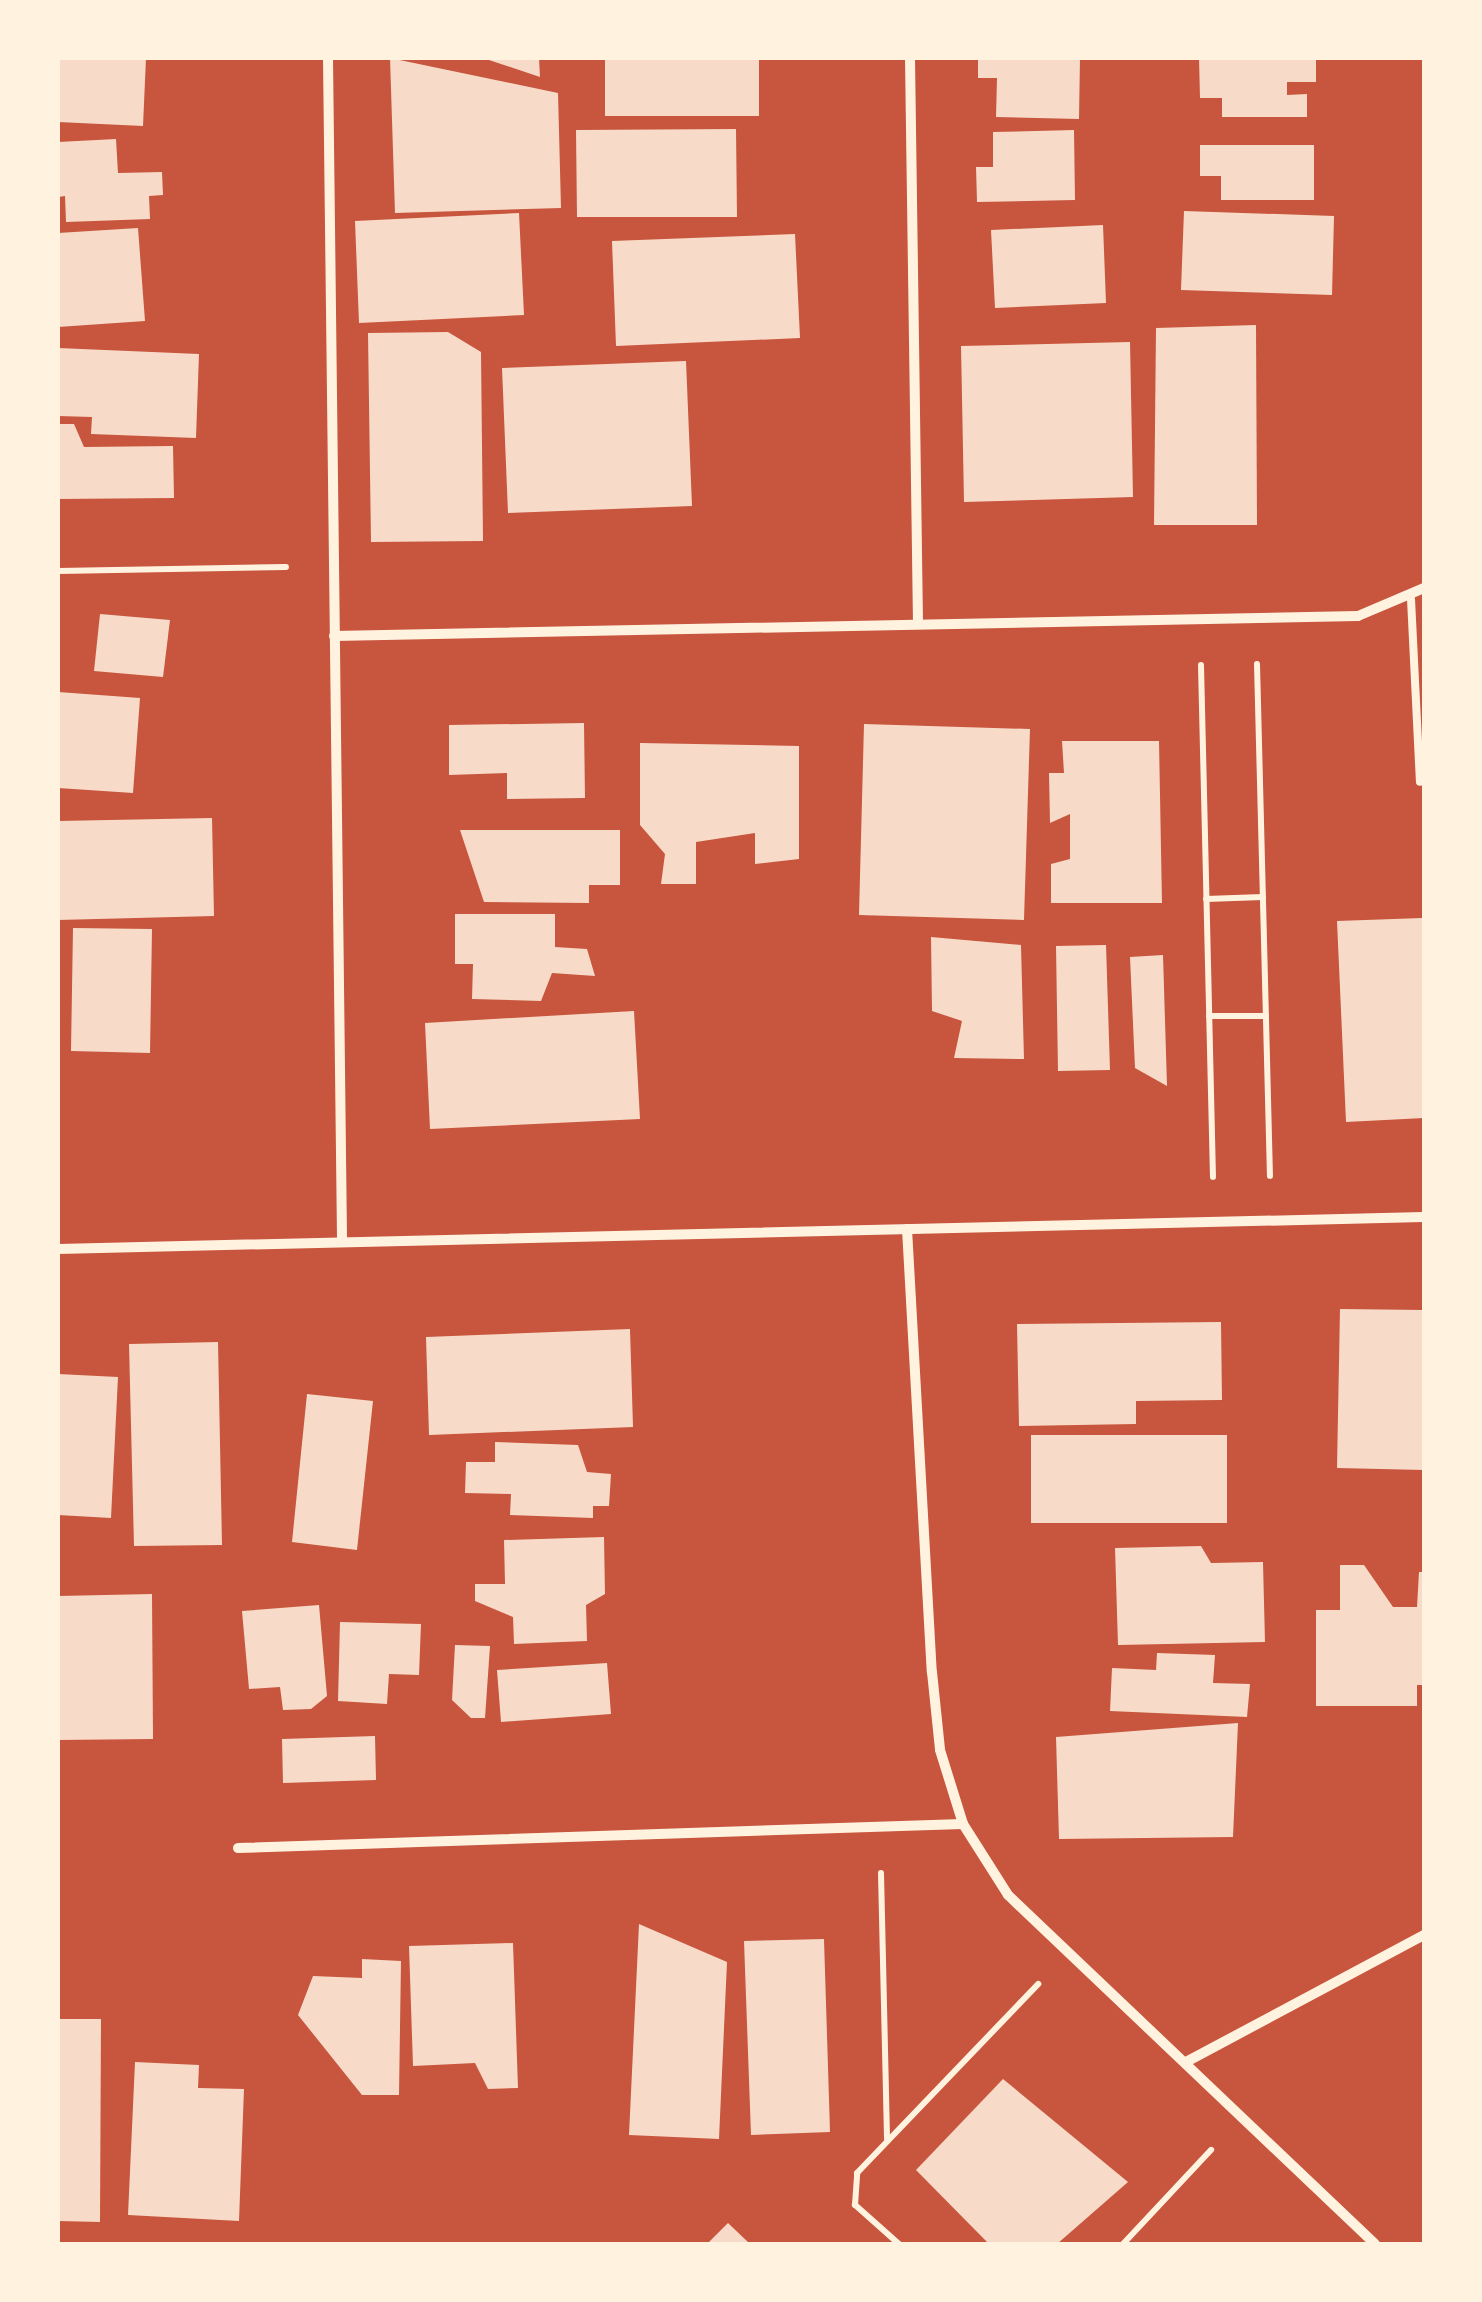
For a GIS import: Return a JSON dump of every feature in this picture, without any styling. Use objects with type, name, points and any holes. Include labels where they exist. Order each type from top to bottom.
[{"type":"street","points":[[328,58],[342,1242]]},
{"type":"street","points":[[910,58],[918,624]]},
{"type":"street","points":[[334,636],[1358,616],[1411,599],[1424,588]]},
{"type":"street","points":[[58,1249],[1424,1217]]},
{"type":"street","points":[[907,1229],[932,1672],[940,1750],[963,1824],[1008,1894],[1375,2244]]},
{"type":"street","points":[[238,1848],[963,1824]]},
{"type":"street","points":[[1186,2062],[1424,1936]]},
{"type":"lane","points":[[1411,599],[1420,782]]},
{"type":"path","points":[[58,570],[334,567]]},
{"type":"path","points":[[1256,618],[1271,1220]]},
{"type":"path","points":[[1200,619],[1214,1222]]},
{"type":"path","points":[[1206,899],[1263,897]]},
{"type":"path","points":[[1209,1016],[1266,1016]]},
{"type":"path","points":[[880,1827],[887,2143]]},
{"type":"path","points":[[899,2244],[865,2218],[852,2188],[857,2172],[1068,1953]]},
{"type":"path","points":[[1123,2244],[1243,2117]]},
{"type":"building","points":[[58,58],[146,58],[143,126],[58,122]]},
{"type":"building","points":[[390,58],[558,93],[561,208],[395,213]]},
{"type":"building","points":[[483,58],[539,58],[540,77]]},
{"type":"building","points":[[605,58],[759,58],[759,116],[605,116]]},
{"type":"building","points":[[1080,58],[1079,119],[996,117],[997,78],[978,78],[978,60]]},
{"type":"building","points":[[1199,58],[1316,58],[1316,82],[1287,82],[1287,95],[1307,94],[1307,117],[1222,117],[1222,98],[1200,98]]},
{"type":"building","points":[[736,129],[737,217],[577,217],[576,130]]},
{"type":"building","points":[[1074,130],[1075,200],[977,202],[976,167],[993,167],[993,132]]},
{"type":"building","points":[[116,139],[118,173],[162,172],[163,195],[149,196],[150,219],[66,222],[65,196],[58,197],[58,142]]},
{"type":"building","points":[[1200,145],[1314,145],[1314,200],[1221,200],[1221,176],[1200,176]]},
{"type":"building","points":[[1184,211],[1334,216],[1332,295],[1181,290]]},
{"type":"building","points":[[519,213],[524,315],[359,323],[355,221]]},
{"type":"building","points":[[1103,225],[1106,303],[995,308],[991,230]]},
{"type":"building","points":[[138,228],[145,321],[58,327],[58,233]]},
{"type":"building","points":[[795,234],[800,338],[616,346],[612,241]]},
{"type":"building","points":[[1256,325],[1257,525],[1154,525],[1156,328]]},
{"type":"building","points":[[448,332],[481,352],[483,541],[371,542],[368,333]]},
{"type":"building","points":[[1130,342],[1133,497],[964,502],[961,346]]},
{"type":"building","points":[[58,348],[199,354],[196,438],[91,434],[92,417],[58,416]]},
{"type":"building","points":[[686,361],[692,506],[508,513],[502,368]]},
{"type":"building","points":[[58,424],[74,424],[84,447],[173,446],[174,498],[58,499]]},
{"type":"building","points":[[100,614],[170,620],[163,677],[94,671]]},
{"type":"building","points":[[58,692],[140,698],[133,793],[58,788]]},
{"type":"building","points":[[584,723],[585,798],[507,799],[507,773],[449,775],[449,725]]},
{"type":"building","points":[[864,724],[1030,729],[1024,920],[859,915]]},
{"type":"building","points":[[1062,741],[1159,741],[1162,903],[1051,903],[1051,864],[1070,859],[1070,814],[1050,823],[1049,773],[1064,773]]},
{"type":"building","points":[[640,743],[799,746],[799,859],[755,864],[755,833],[696,842],[696,884],[661,884],[665,854],[640,825]]},
{"type":"building","points":[[212,818],[214,916],[58,920],[58,821]]},
{"type":"building","points":[[460,830],[620,830],[620,885],[589,885],[589,903],[484,902]]},
{"type":"building","points":[[455,914],[555,914],[555,947],[587,949],[595,976],[552,973],[541,1001],[472,999],[473,964],[455,964]]},
{"type":"building","points":[[1422,918],[1424,1118],[1346,1122],[1337,921]]},
{"type":"building","points":[[73,928],[152,929],[150,1053],[71,1051]]},
{"type":"building","points":[[931,937],[1021,945],[1024,1059],[954,1058],[962,1021],[932,1011]]},
{"type":"building","points":[[1106,945],[1110,1070],[1058,1071],[1056,946]]},
{"type":"building","points":[[1163,955],[1167,1086],[1135,1068],[1130,957]]},
{"type":"building","points":[[634,1011],[640,1119],[430,1129],[425,1023]]},
{"type":"building","points":[[1340,1309],[1424,1310],[1424,1470],[1337,1468]]},
{"type":"building","points":[[1221,1322],[1222,1400],[1136,1401],[1136,1424],[1019,1426],[1017,1324]]},
{"type":"building","points":[[630,1329],[633,1427],[429,1435],[426,1337]]},
{"type":"building","points":[[218,1342],[222,1545],[134,1546],[129,1344]]},
{"type":"building","points":[[58,1374],[118,1377],[111,1518],[58,1515]]},
{"type":"building","points":[[307,1394],[373,1401],[357,1550],[292,1542]]},
{"type":"building","points":[[1031,1435],[1227,1435],[1227,1523],[1031,1523]]},
{"type":"building","points":[[495,1442],[578,1445],[587,1472],[611,1474],[609,1506],[593,1506],[593,1518],[510,1515],[511,1494],[465,1493],[466,1462],[495,1462]]},
{"type":"building","points":[[604,1537],[605,1594],[586,1605],[587,1641],[514,1644],[513,1617],[475,1601],[475,1584],[505,1584],[504,1540]]},
{"type":"building","points":[[1201,1546],[1211,1563],[1263,1562],[1265,1642],[1118,1645],[1115,1548]]},
{"type":"building","points":[[1340,1565],[1364,1565],[1393,1607],[1417,1607],[1419,1572],[1424,1572],[1424,1685],[1417,1685],[1417,1706],[1316,1706],[1316,1610],[1340,1610]]},
{"type":"building","points":[[152,1594],[153,1739],[58,1740],[58,1596]]},
{"type":"building","points":[[319,1605],[327,1696],[311,1709],[283,1710],[280,1687],[249,1689],[242,1611]]},
{"type":"building","points":[[340,1622],[421,1624],[419,1675],[389,1674],[387,1704],[338,1701]]},
{"type":"building","points":[[455,1645],[490,1646],[485,1718],[471,1718],[452,1700]]},
{"type":"building","points":[[1157,1653],[1215,1655],[1213,1683],[1250,1684],[1247,1717],[1110,1711],[1112,1668],[1156,1670]]},
{"type":"building","points":[[607,1663],[611,1714],[501,1722],[497,1670]]},
{"type":"building","points":[[1238,1723],[1233,1837],[1059,1839],[1056,1737]]},
{"type":"building","points":[[375,1736],[376,1780],[283,1783],[282,1739]]},
{"type":"building","points":[[639,1924],[727,1962],[719,2139],[629,2135]]},
{"type":"building","points":[[824,1939],[830,2132],[751,2135],[744,1941]]},
{"type":"building","points":[[513,1943],[518,2088],[488,2089],[475,2063],[413,2066],[409,1946]]},
{"type":"building","points":[[362,1959],[401,1961],[399,2095],[362,2095],[298,2015],[313,1976],[362,1978]]},
{"type":"building","points":[[58,2019],[101,2019],[100,2222],[58,2221]]},
{"type":"building","points":[[135,2062],[199,2065],[198,2088],[244,2089],[239,2221],[128,2215]]},
{"type":"building","points":[[1003,2079],[1128,2182],[1057,2244],[989,2244],[916,2170]]},
{"type":"building","points":[[728,2223],[750,2244],[707,2244]]}]
